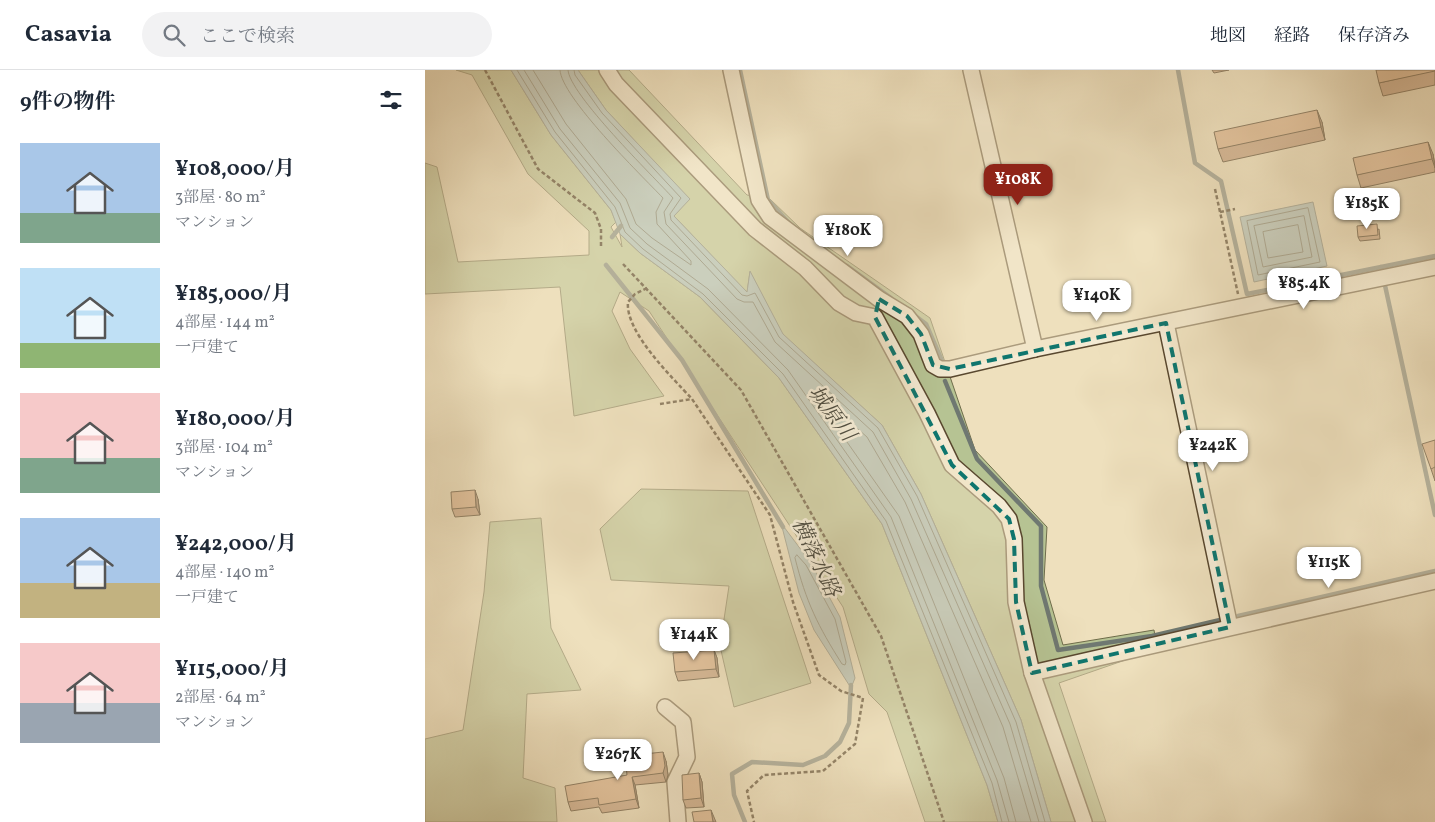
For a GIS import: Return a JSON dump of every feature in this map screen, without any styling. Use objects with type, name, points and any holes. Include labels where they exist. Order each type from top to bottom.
[{"type":"street","points":[[607,70],[616,84],[755,228],[805,268],[839,303],[856,313],[875,317]]},
{"type":"street","points":[[731,70],[759,200],[770,217],[879,299],[907,316],[921,334],[933,365],[940,369],[951,369],[1035,349],[1435,267]]},
{"type":"street","points":[[971,70],[1035,349]]},
{"type":"street","points":[[879,299],[875,317],[927,413],[952,465],[999,506],[1009,519],[1014,539],[1016,602],[1032,673],[1084,822]]},
{"type":"street","points":[[1166,323],[1230,627]]},
{"type":"street","points":[[1032,673],[1435,580]]},
{"type":"street","points":[[665,707],[683,722],[686,748],[687,757],[675,782],[678,822]]},
{"type":"path","points":[[485,70],[538,169],[595,213],[601,228],[601,247]]},
{"type":"path","points":[[1215,189],[1241,308]]},
{"type":"path","points":[[1220,212],[1235,209]]},
{"type":"path","points":[[623,264],[741,390],[881,636],[944,822]]},
{"type":"path","points":[[647,288],[635,294],[628,302],[630,321],[647,349],[692,400],[770,515],[793,602],[819,676],[841,691],[863,698],[855,744],[823,771],[764,775],[747,790],[755,822]]},
{"type":"path","points":[[660,404],[692,400]]},
{"type":"highlighted area","points":[[879,299],[907,316],[921,334],[933,365],[950,369],[1166,323],[1230,627],[1032,673],[1016,602],[1014,539],[1009,519],[952,465],[875,317]]},
{"type":"green space","points":[[456,70],[511,70],[551,135],[611,210],[616,222],[611,227],[622,247],[620,234],[640,253],[700,297],[779,378],[882,524],[987,785],[998,822],[925,822],[887,712],[869,694],[843,607],[649,311],[620,292],[612,311],[630,349],[664,396],[574,416],[560,287],[425,294],[425,163],[437,167],[458,262],[589,255],[589,231],[528,174],[472,75]]},
{"type":"green space","points":[[578,70],[629,70],[747,195],[770,199],[800,228],[930,318],[975,450],[1047,527],[1044,580],[1063,645],[1154,630],[1157,649],[1059,683],[1106,822],[1051,822],[1021,720],[921,494],[882,425],[782,334],[750,272],[747,293],[674,216],[689,199],[606,110]]},
{"type":"green space","points":[[641,489],[748,491],[811,683],[734,707],[720,646],[729,586],[611,580],[600,529]]},
{"type":"green space","points":[[541,518],[551,628],[581,690],[527,694],[523,778],[555,788],[557,822],[425,822],[425,739],[463,730],[484,592],[490,522]]},
{"type":"water","name":"城原川","points":[[511,70],[578,70],[606,110],[690,199],[674,216],[747,292],[750,271],[783,334],[882,425],[921,494],[1021,720],[1051,822],[998,822],[987,785],[882,524],[779,378],[700,297],[640,253],[620,234],[611,210],[551,135]]},
{"type":"water","points":[[1313,202],[1327,266],[1254,282],[1240,217]]},
{"type":"water","points":[[781,523],[811,563],[840,617],[855,678],[851,688],[814,630],[799,593]]},
{"type":"building","points":[[1376,70],[1435,70],[1435,71],[1379,83]]},
{"type":"building","points":[[1317,110],[1321,127],[1218,149],[1214,132]]},
{"type":"building","points":[[1428,142],[1432,159],[1357,175],[1353,158]]},
{"type":"building","points":[[1377,224],[1378,235],[1358,237],[1357,226]]},
{"type":"building","points":[[1435,440],[1435,467],[1431,469],[1422,444]]},
{"type":"building","points":[[475,490],[476,507],[452,509],[451,492]]},
{"type":"building","points":[[714,650],[716,669],[675,672],[673,653]]},
{"type":"building","points":[[663,752],[665,766],[663,773],[632,777],[636,799],[599,805],[598,798],[568,802],[565,786],[627,775],[625,756]]},
{"type":"building","points":[[699,773],[701,798],[683,800],[682,775]]},
{"type":"building","points":[[711,810],[713,822],[694,822],[692,812]]},
{"type":"waterway","points":[[740,70],[768,200],[789,223]]},
{"type":"waterway","points":[[1178,70],[1195,163],[1221,181],[1247,294],[1381,267],[1435,515]]},
{"type":"waterway","points":[[612,237],[621,226]]},
{"type":"waterway","points":[[1381,267],[1435,256]]},
{"type":"waterway","name":"横落水路","points":[[606,265],[682,360],[783,527]]},
{"type":"waterway","points":[[847,266],[891,298]]},
{"type":"waterway","points":[[914,315],[926,324],[942,361]]},
{"type":"waterway","points":[[945,381],[977,459],[1041,526],[1041,586],[1058,650],[1152,636],[1220,620]]},
{"type":"waterway","points":[[1238,616],[1435,571]]},
{"type":"waterway","name":"横落水路","points":[[745,822],[734,795],[732,774],[752,762],[803,765],[825,756],[840,742],[849,723],[851,685]]}]
